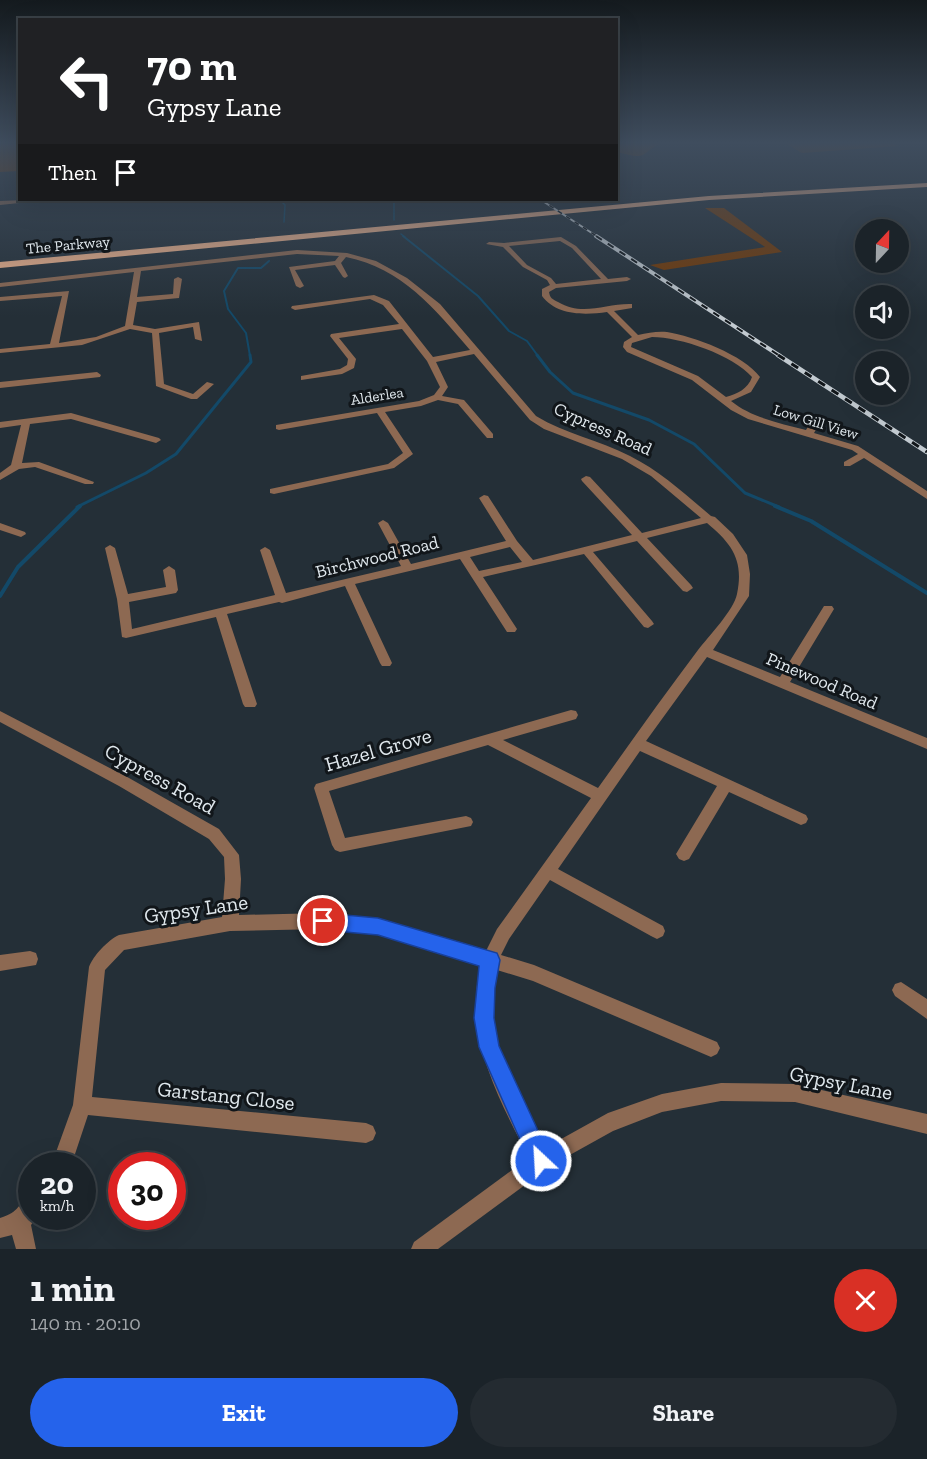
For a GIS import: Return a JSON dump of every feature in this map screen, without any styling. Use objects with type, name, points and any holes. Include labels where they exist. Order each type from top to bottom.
[{"type":"highway","name":"The Parkway","points":[[0,260],[650,200]]},
{"type":"highway","name":"The Parkway","points":[[0,265],[684,200]]},
{"type":"street","points":[[0,203],[30,201]]},
{"type":"street","points":[[489,244],[506,245],[513,242],[561,239],[574,247],[606,281]]},
{"type":"street","points":[[506,245],[525,266],[549,279],[554,286]]},
{"type":"street","name":"Cypress Road","points":[[0,285],[297,252],[345,254],[384,265],[405,278],[437,306],[533,418],[547,427],[625,457],[654,474],[729,536],[742,555],[743,596],[727,622],[517,911],[490,960]]},
{"type":"street","points":[[300,286],[291,268],[337,262],[345,254]]},
{"type":"street","points":[[337,262],[345,276]]},
{"type":"street","points":[[129,327],[138,269]]},
{"type":"street","points":[[134,300],[177,296],[178,279]]},
{"type":"street","points":[[627,279],[554,286],[545,291],[545,295],[568,312],[629,306]]},
{"type":"street","points":[[0,299],[66,293],[54,346]]},
{"type":"street","points":[[295,308],[371,297],[386,303],[431,360],[444,387],[437,397],[461,402],[490,436]]},
{"type":"street","points":[[608,309],[638,339],[664,335],[688,338],[747,367],[756,377],[755,383],[733,399],[725,400]]},
{"type":"street","points":[[0,351],[94,341],[129,327],[154,331],[196,324],[199,339]]},
{"type":"street","points":[[303,378],[342,371],[351,366],[352,359],[334,336],[404,326]]},
{"type":"street","points":[[154,331],[157,337],[155,371],[160,386],[194,397],[210,384]]},
{"type":"street","name":"Low Gill View","points":[[638,339],[628,342],[628,348],[695,378],[751,417],[845,444],[865,454],[927,496]]},
{"type":"street","points":[[431,360],[477,351]]},
{"type":"street","points":[[0,385],[97,375]]},
{"type":"street","name":"Alderlea","points":[[279,427],[421,403],[437,397]]},
{"type":"street","points":[[274,491],[391,466],[407,457],[408,454],[379,409]]},
{"type":"street","points":[[0,425],[71,416],[156,441]]},
{"type":"street","points":[[809,433],[817,419]]},
{"type":"street","points":[[16,466],[26,422]]},
{"type":"street","points":[[847,464],[865,454]]},
{"type":"street","points":[[0,477],[16,466],[36,464],[89,482]]},
{"type":"street","points":[[586,479],[687,588]]},
{"type":"street","points":[[483,498],[530,564]]},
{"type":"street","points":[[477,575],[711,519]]},
{"type":"street","points":[[383,522],[408,569]]},
{"type":"street","points":[[0,526],[21,534]]},
{"type":"street","name":"Birchwood Road","points":[[110,548],[123,599],[126,634],[513,543]]},
{"type":"street","points":[[265,550],[282,599]]},
{"type":"street","points":[[586,550],[648,624]]},
{"type":"street","points":[[464,555],[511,629]]},
{"type":"street","points":[[123,599],[172,590],[169,570]]},
{"type":"street","points":[[348,582],[386,663]]},
{"type":"street","points":[[783,683],[828,609]]},
{"type":"street","points":[[222,613],[250,704]]},
{"type":"street","name":"Pinewood Road","points":[[704,651],[927,744]]},
{"type":"street","name":"Hazel Grove","points":[[466,822],[340,845],[321,788],[571,715]]},
{"type":"street","name":"Cypress Road","points":[[0,716],[124,782],[214,834],[231,855],[233,879],[230,923]]},
{"type":"street","points":[[489,739],[600,796]]},
{"type":"street","points":[[639,744],[801,819]]},
{"type":"street","points":[[684,854],[726,784]]},
{"type":"street","points":[[548,871],[657,931]]},
{"type":"street","name":"Gypsy Lane","points":[[82,1104],[97,967],[119,944],[230,923],[323,921],[378,927],[534,974],[711,1048]]},
{"type":"street","points":[[0,963],[30,959]]},
{"type":"street","points":[[490,960],[485,988],[484,1018],[489,1047],[541,1161]]},
{"type":"street","points":[[901,990],[927,1010]]},
{"type":"street","name":"Gypsy Lane","points":[[421,1249],[541,1161],[608,1123],[662,1103],[721,1092],[795,1093],[927,1124]]},
{"type":"street","points":[[66,1152],[82,1104]]},
{"type":"street","name":"Garstang Close","points":[[82,1104],[366,1133]]},
{"type":"street","points":[[17,1219],[26,1249]]},
{"type":"shaded area","points":[[705,208],[724,208],[782,252],[664,270],[650,265],[765,247]]},
{"type":"waterway","points":[[281,201],[285,205],[284,222]]},
{"type":"waterway","points":[[394,201],[394,220]]},
{"type":"waterway","points":[[401,234],[405,237]]},
{"type":"waterway","points":[[403,236],[478,296],[509,331],[527,341],[538,356]]},
{"type":"waterway","points":[[250,356],[246,333],[228,309],[224,291],[238,268],[261,268],[269,261]]},
{"type":"waterway","points":[[77,507],[146,473],[176,454],[251,362],[250,355]]},
{"type":"waterway","points":[[537,355],[550,372],[573,393],[649,420],[694,444],[745,493],[779,507]]},
{"type":"waterway","points":[[0,596],[18,567],[80,506]]},
{"type":"waterway","points":[[775,506],[811,521],[927,593]]},
{"type":"railway","points":[[543,201],[598,237]]},
{"type":"railway","points":[[596,236],[780,356]]},
{"type":"railway","points":[[778,355],[927,452]]},
{"type":"route","points":[[323,921],[378,927],[490,960],[485,988],[484,1018],[489,1047],[541,1161]]}]
